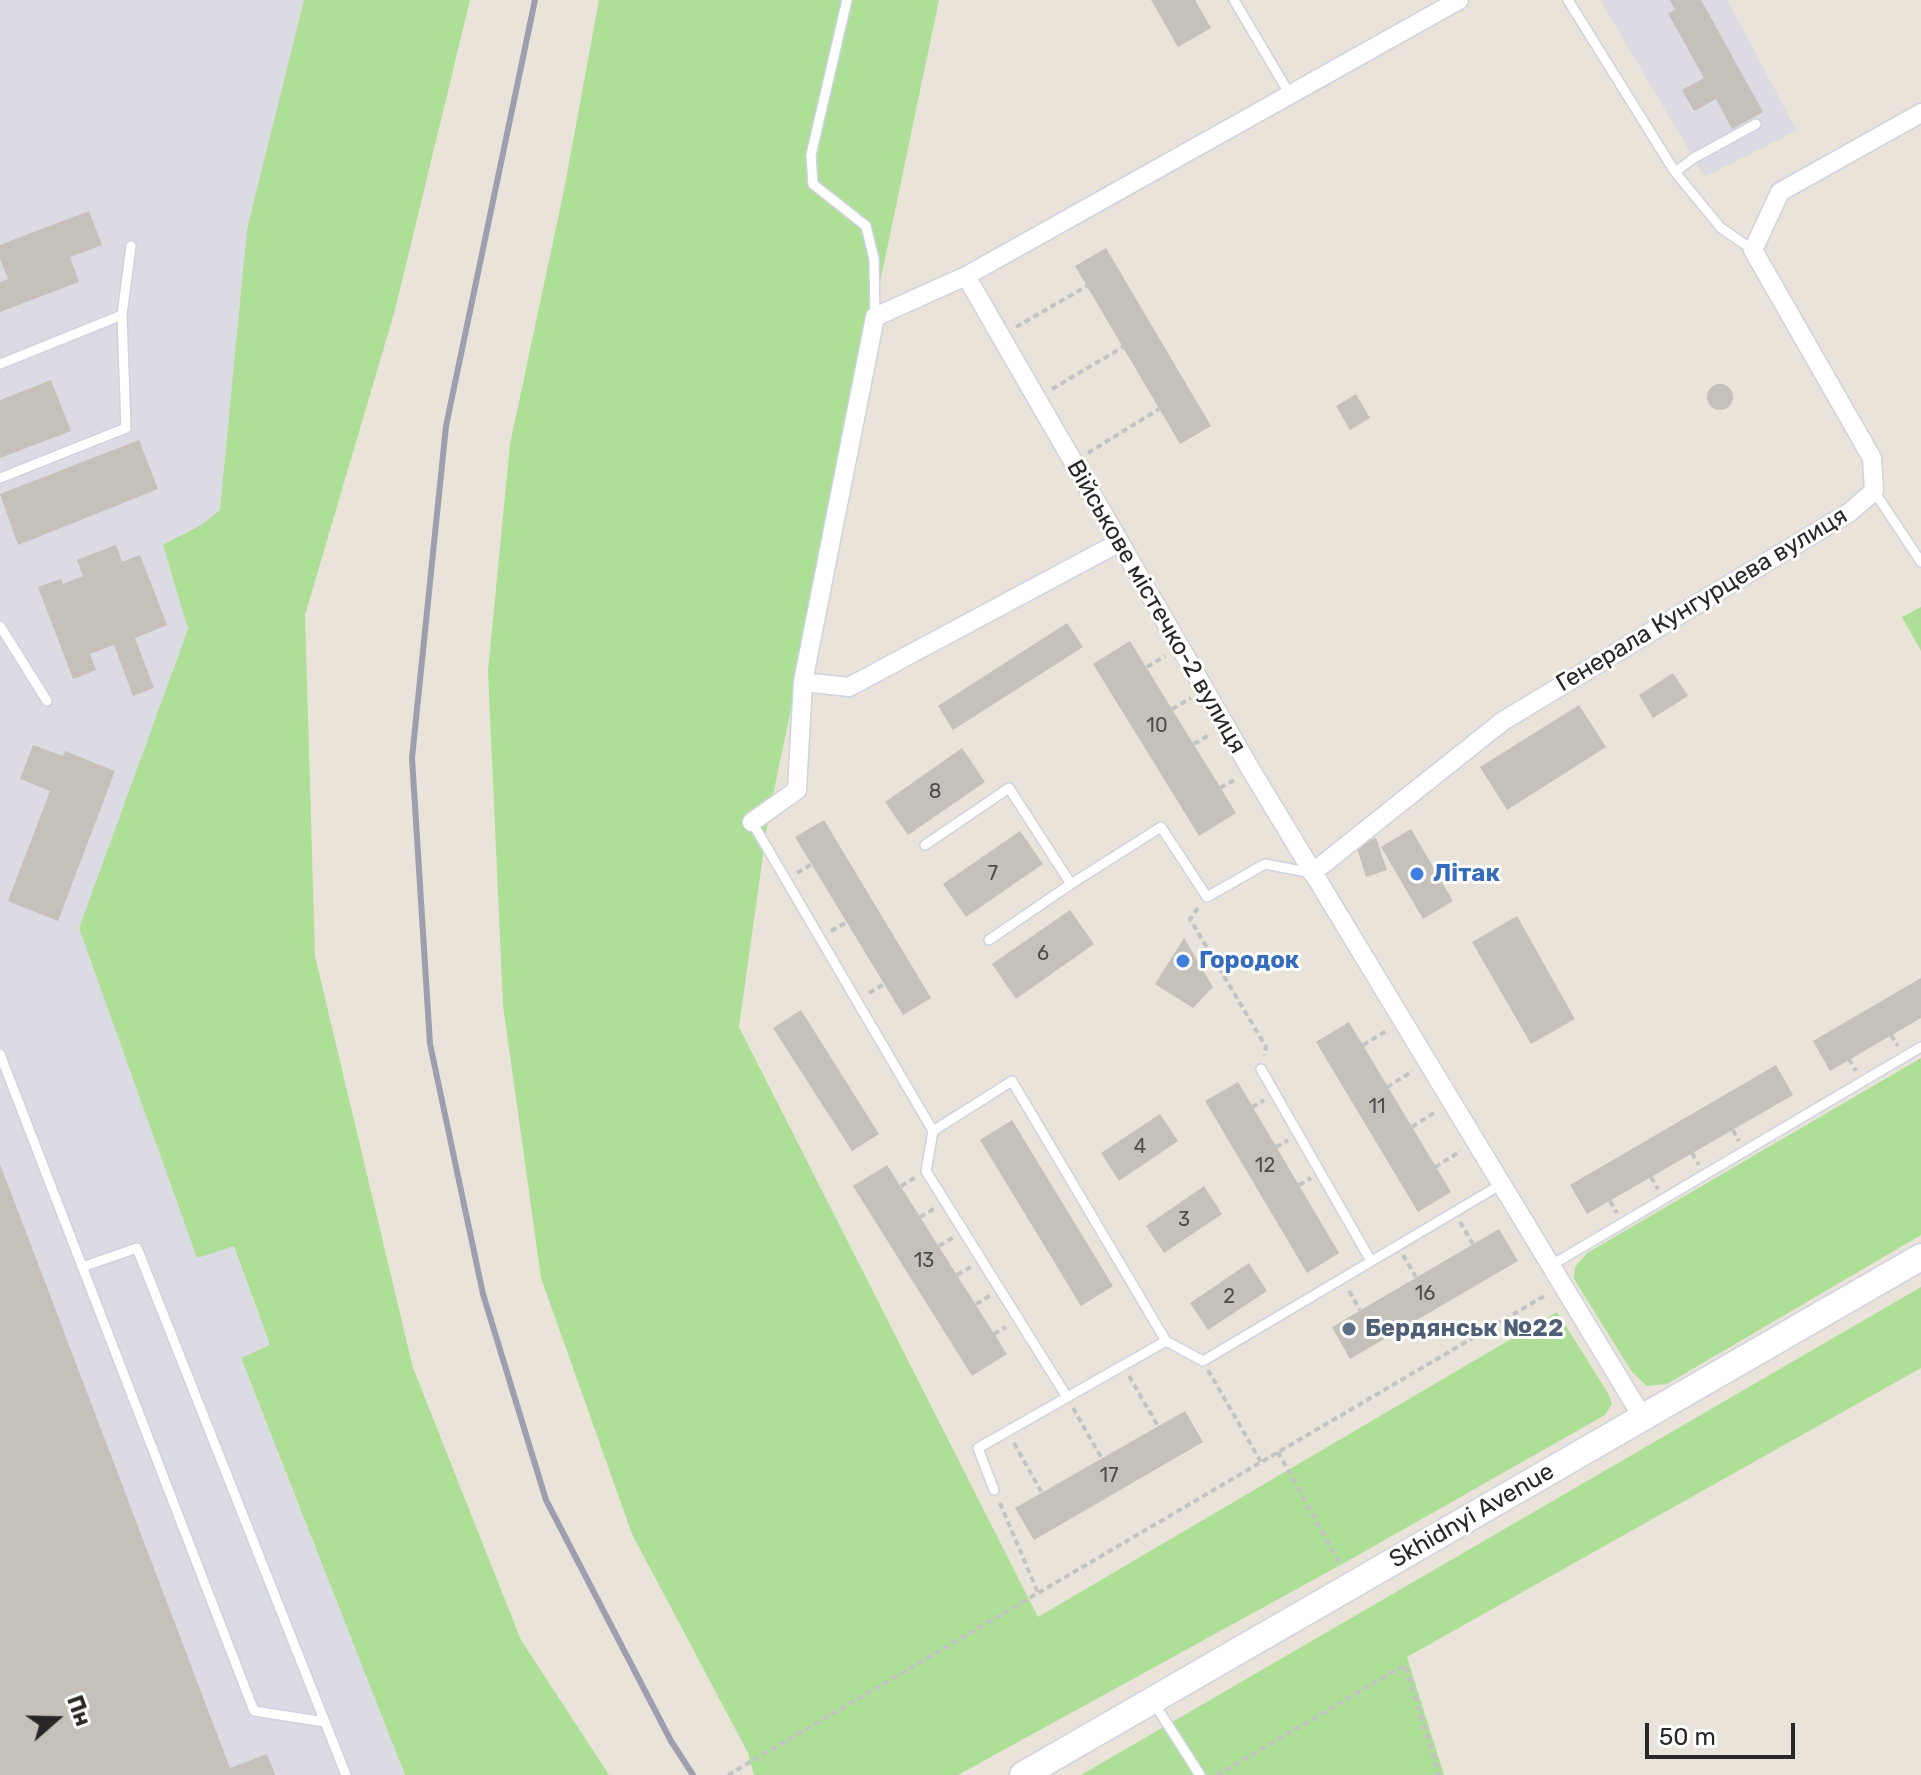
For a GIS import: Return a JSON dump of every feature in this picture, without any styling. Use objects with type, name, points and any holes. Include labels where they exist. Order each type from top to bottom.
[{"type":"main road","name":"Skhidnyi Avenue","points":[[1023,1775],[1921,1257]]},
{"type":"street","points":[[752,822],[797,790],[803,682],[875,317],[966,276],[1459,0]]},
{"type":"street","points":[[1874,491],[1872,458],[1753,250],[1780,192],[1921,113]]},
{"type":"street","name":"Військове містечко-2 вулиця","points":[[966,276],[1312,873],[1643,1418]]},
{"type":"street","name":"Генерала Кунгурцева вулиця","points":[[1312,873],[1503,721],[1850,512],[1874,491]]},
{"type":"street","points":[[803,682],[849,687],[1118,543]]},
{"type":"lane","points":[[847,0],[811,155],[813,184],[866,226],[874,259],[875,317]]},
{"type":"lane","points":[[1234,0],[1289,93]]},
{"type":"lane","points":[[1568,0],[1675,172],[1721,228],[1753,250]]},
{"type":"lane","points":[[1675,172],[1756,124]]},
{"type":"lane","points":[[0,478],[126,428],[122,315],[131,246]]},
{"type":"lane","points":[[0,364],[122,315]]},
{"type":"lane","points":[[1874,491],[1921,562]]},
{"type":"lane","points":[[0,626],[47,701]]},
{"type":"lane","points":[[925,845],[1009,788],[1071,884]]},
{"type":"lane","points":[[752,822],[933,1131],[926,1171],[1067,1397]]},
{"type":"lane","points":[[989,940],[1161,827],[1207,897],[1265,864],[1312,873]]},
{"type":"lane","points":[[1550,1266],[1921,1047]]},
{"type":"lane","points":[[0,1054],[254,1711],[325,1722]]},
{"type":"lane","points":[[1261,1069],[1371,1261]]},
{"type":"lane","points":[[933,1131],[1012,1081],[1166,1341],[1203,1361],[1500,1185]]},
{"type":"lane","points":[[82,1267],[137,1248],[346,1775]]},
{"type":"lane","points":[[994,1490],[978,1448],[1166,1341]]},
{"type":"lane","points":[[1152,1700],[1200,1775]]},
{"type":"path","points":[[1001,336],[1087,286]]},
{"type":"path","points":[[1036,399],[1123,347]]},
{"type":"path","points":[[1072,463],[1159,409]]},
{"type":"path","points":[[1207,897],[1190,919],[1266,1047],[1261,1069]]},
{"type":"path","points":[[1363,1045],[1401,1022]]},
{"type":"path","points":[[1387,1087],[1426,1063]]},
{"type":"path","points":[[1412,1127],[1450,1103]]},
{"type":"path","points":[[1435,1167],[1474,1143]]},
{"type":"path","points":[[1454,1212],[1473,1244]]},
{"type":"path","points":[[1398,1245],[1416,1277]]},
{"type":"path","points":[[1342,1279],[1360,1310]]},
{"type":"path","points":[[728,1775],[1562,1286]]},
{"type":"path","points":[[1203,1361],[1261,1462]]},
{"type":"path","points":[[1123,1365],[1158,1426]]},
{"type":"path","points":[[1067,1397],[1102,1459]]},
{"type":"path","points":[[1007,1431],[1042,1493]]},
{"type":"path","points":[[1278,1452],[1352,1586]]},
{"type":"path","points":[[994,1490],[1038,1593]]},
{"type":"path","points":[[1217,1775],[1405,1665],[1439,1775]]},
{"type":"shaded area","points":[[0,0],[304,0],[247,229],[220,510],[204,524],[163,546],[188,629],[79,928],[197,1258],[233,1245],[270,1346],[241,1359],[405,1775],[0,1775]]},
{"type":"shaded area","points":[[1600,0],[1727,0],[1797,131],[1705,177]]},
{"type":"green space","points":[[304,0],[470,0],[395,310],[305,615],[315,956],[413,1368],[521,1640],[609,1775],[405,1775],[241,1358],[270,1345],[234,1246],[197,1258],[79,928],[188,629],[163,545],[203,524],[220,510],[247,229]]},
{"type":"green space","points":[[599,0],[939,0],[768,819],[739,1027],[1038,1617],[1557,1312],[1612,1404],[1605,1415],[1346,1562],[958,1775],[754,1775],[748,1753],[632,1534],[541,1278],[503,1005],[488,671],[510,444],[564,190]]},
{"type":"green space","points":[[1921,607],[1921,651],[1902,617]]},
{"type":"green space","points":[[1921,1058],[1921,1235],[1667,1384],[1647,1386],[1632,1372],[1574,1279],[1575,1267],[1587,1253]]},
{"type":"green space","points":[[1921,1287],[1921,1368],[1407,1657],[1444,1775],[1081,1775]]},
{"type":"building","points":[[1151,0],[1195,0],[1211,28],[1178,47]]},
{"type":"building","points":[[1670,0],[1701,0],[1763,112],[1732,129],[1716,99],[1694,111],[1682,90],[1704,78],[1668,13],[1675,10]]},
{"type":"building","points":[[89,211],[102,245],[70,257],[79,282],[0,312],[0,282],[8,279],[0,259],[0,245]]},
{"type":"building","points":[[1106,248],[1211,426],[1180,444],[1075,266]]},
{"type":"building","points":[[51,380],[71,431],[0,458],[0,400]]},
{"type":"building","points":[[1720,384],[1729,388],[1733,397],[1729,406],[1720,410],[1711,406],[1707,397],[1711,388]]},
{"type":"building","points":[[1356,394],[1370,418],[1350,430],[1336,406]]},
{"type":"building","points":[[139,440],[158,489],[18,545],[0,494]]},
{"type":"building","points":[[116,545],[122,562],[140,555],[167,625],[135,638],[154,688],[133,696],[114,645],[90,654],[96,670],[73,679],[38,587],[61,579],[63,584],[83,576],[77,560]]},
{"type":"building","points":[[1067,623],[1083,647],[953,730],[938,706]]},
{"type":"building","points":[[1130,641],[1236,813],[1199,836],[1093,664]]},
{"type":"building","points":[[1673,673],[1688,696],[1653,718],[1639,695]]},
{"type":"building","points":[[1579,705],[1606,747],[1507,810],[1480,767]]},
{"type":"building","points":[[33,745],[63,756],[65,751],[115,771],[58,921],[8,901],[50,791],[20,779]]},
{"type":"building","points":[[962,748],[985,782],[908,835],[885,802]]},
{"type":"building","points":[[824,820],[931,998],[903,1015],[795,837]]},
{"type":"building","name":"Літак","points":[[1411,829],[1453,901],[1423,919],[1381,847]]},
{"type":"building","points":[[1020,831],[1043,864],[966,917],[943,884]]},
{"type":"building","points":[[1376,838],[1387,870],[1366,877],[1356,845]]},
{"type":"building","points":[[1070,910],[1094,944],[1016,999],[992,964]]},
{"type":"building","points":[[1517,916],[1575,1019],[1531,1044],[1472,942]]},
{"type":"building","name":"Городок","points":[[1184,938],[1213,987],[1193,1008],[1155,984]]},
{"type":"building","points":[[1921,978],[1921,1018],[1830,1071],[1813,1041]]},
{"type":"building","points":[[801,1010],[879,1134],[852,1151],[773,1028]]},
{"type":"building","points":[[1349,1022],[1451,1192],[1418,1212],[1316,1042]]},
{"type":"building","points":[[1776,1065],[1793,1095],[1587,1214],[1570,1185]]},
{"type":"building","points":[[1238,1082],[1339,1253],[1307,1273],[1205,1101]]},
{"type":"building","points":[[1160,1114],[1178,1141],[1119,1181],[1101,1153]]},
{"type":"building","points":[[1012,1120],[1113,1286],[1081,1306],[980,1140]]},
{"type":"building","points":[[0,1164],[230,1768],[267,1754],[275,1775],[0,1775]]},
{"type":"building","points":[[887,1165],[1007,1354],[972,1376],[853,1186]]},
{"type":"building","points":[[1204,1186],[1222,1214],[1164,1253],[1146,1226]]},
{"type":"building","points":[[1499,1229],[1518,1261],[1350,1359],[1332,1327]]},
{"type":"building","points":[[1249,1263],[1267,1291],[1208,1330],[1190,1303]]},
{"type":"building","points":[[1185,1411],[1203,1442],[1034,1540],[1015,1508]]},
{"type":"railway","points":[[535,0],[446,426],[412,758],[430,1044],[483,1294],[546,1500],[671,1741],[693,1775]]},
{"type":"place","name":"Літак","points":[[1417,874]]},
{"type":"place","name":"Городок","points":[[1183,961]]},
{"type":"place","name":"Бердянськ №22","points":[[1349,1329]]}]
